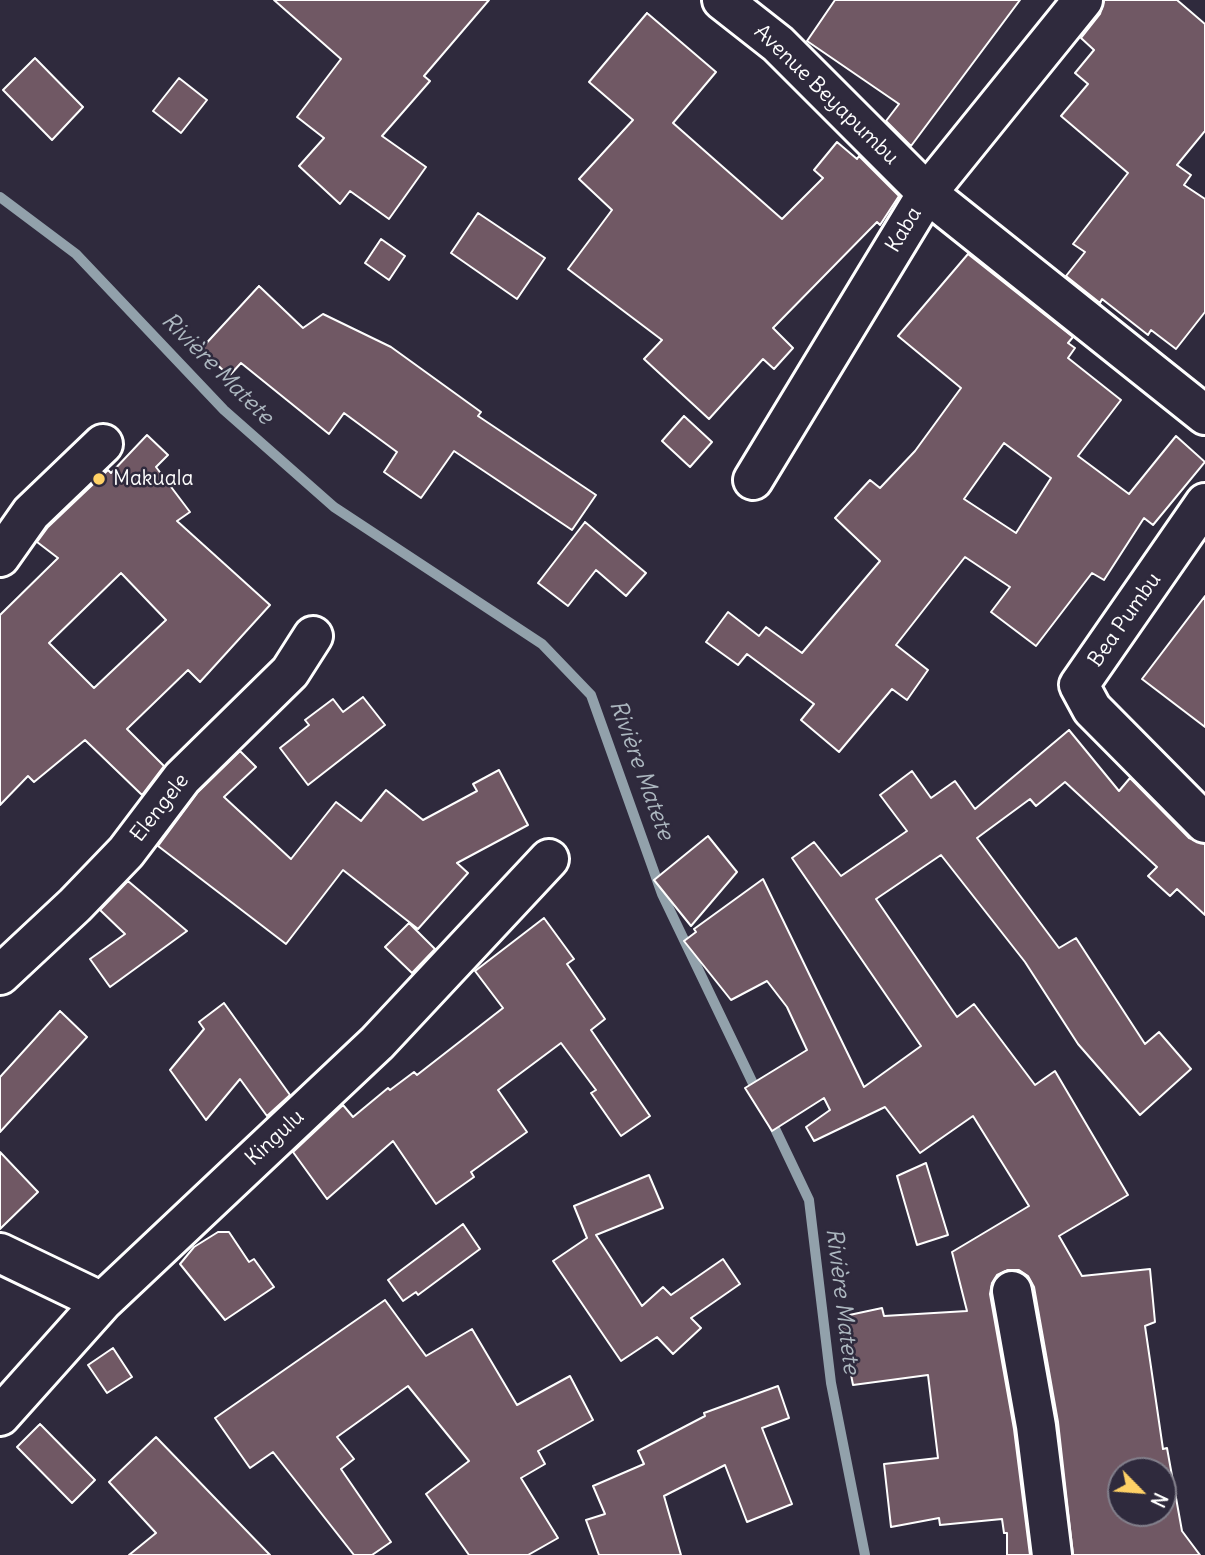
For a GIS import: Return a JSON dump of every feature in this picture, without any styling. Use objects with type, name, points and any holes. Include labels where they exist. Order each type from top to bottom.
[{"type":"street","name":"Avenue Beyapumbu","points":[[722,0],[778,44],[927,193],[1205,415]]},
{"type":"street","name":"Kaba","points":[[753,480],[927,193],[1083,0]]},
{"type":"street","points":[[0,557],[31,513],[103,444]]},
{"type":"street","name":"Bea Pumbu","points":[[1205,503],[1079,685],[1092,709],[1205,823]]},
{"type":"street","name":"Elengele","points":[[0,975],[75,905],[126,852],[182,778],[290,672],[313,636]]},
{"type":"street","name":"Kingulu","points":[[0,1416],[102,1302],[377,1043],[549,859]]},
{"type":"street","points":[[0,1253],[102,1302]]},
{"type":"street","points":[[1012,1291],[1036,1426],[1052,1555]]},
{"type":"building","points":[[274,0],[489,0],[424,76],[430,81],[382,136],[426,167],[389,219],[350,191],[340,204],[299,166],[324,138],[297,117],[341,59]]},
{"type":"building","points":[[835,0],[1020,0],[911,146],[886,121],[899,104],[807,41]]},
{"type":"building","points":[[1104,0],[1177,0],[1205,24],[1205,131],[1177,165],[1191,175],[1184,185],[1205,199],[1205,312],[1176,349],[1151,330],[1148,335],[1102,299],[1100,303],[1066,276],[1085,252],[1073,244],[1128,173],[1061,116],[1088,84],[1075,73],[1094,50],[1081,38],[1100,14]]},
{"type":"building","points":[[647,13],[716,72],[673,123],[782,219],[823,178],[814,170],[837,142],[857,159],[859,156],[899,196],[880,225],[877,222],[773,328],[793,348],[774,369],[763,359],[709,419],[644,359],[662,340],[568,269],[612,210],[579,179],[633,120],[589,82]]},
{"type":"building","points":[[35,58],[83,107],[52,140],[3,90]]},
{"type":"building","points":[[179,78],[207,100],[181,133],[153,111]]},
{"type":"building","points":[[478,213],[545,258],[517,299],[451,253]]},
{"type":"building","points":[[381,239],[405,256],[389,280],[365,263]]},
{"type":"building","points":[[968,254],[1073,337],[1068,343],[1075,348],[1068,358],[1121,400],[1078,456],[1129,494],[1176,436],[1205,462],[1153,525],[1144,518],[1104,580],[1092,573],[1036,646],[991,612],[1010,587],[965,557],[896,645],[928,670],[907,700],[892,689],[839,752],[801,720],[814,704],[747,654],[738,665],[706,642],[728,612],[759,636],[766,627],[802,653],[880,561],[835,518],[870,480],[880,488],[915,451],[961,388],[898,336]],"holes":[[[1004,443],[1051,478],[1016,533],[964,499]]]},
{"type":"building","points":[[259,286],[303,328],[323,314],[391,347],[481,412],[478,416],[596,495],[572,530],[454,451],[421,498],[384,472],[397,452],[344,413],[329,434],[241,363],[229,376],[201,349]]},
{"type":"building","points":[[684,416],[712,442],[690,467],[662,441]]},
{"type":"building","points":[[147,435],[168,455],[156,467],[190,512],[177,521],[270,605],[200,682],[188,670],[127,729],[164,766],[142,795],[85,740],[34,782],[28,776],[0,805],[0,615],[58,558],[37,542],[48,527],[108,470],[111,473]],"holes":[[[121,573],[166,620],[94,688],[49,643]]]},
{"type":"building","points":[[585,522],[646,573],[626,596],[596,570],[568,606],[538,583]]},
{"type":"building","points":[[1205,596],[1205,727],[1142,679]]},
{"type":"building","points":[[363,697],[385,725],[308,785],[280,748],[309,725],[305,720],[333,699],[343,712]]},
{"type":"building","points":[[1069,730],[1119,791],[1130,778],[1189,838],[1205,844],[1205,915],[1177,889],[1170,896],[1148,876],[1157,867],[1065,782],[1036,806],[1030,799],[977,838],[1059,948],[1076,938],[1145,1044],[1159,1032],[1191,1069],[1140,1115],[1078,1044],[1025,962],[941,855],[876,899],[957,1017],[974,1004],[1035,1085],[1055,1071],[1128,1195],[1059,1236],[1082,1276],[1150,1269],[1155,1322],[1145,1326],[1163,1449],[1167,1448],[1169,1457],[1107,1457],[1107,1527],[1177,1527],[1177,1503],[1182,1531],[1200,1555],[1073,1555],[1058,1422],[1034,1287],[1028,1276],[1019,1270],[1008,1270],[997,1275],[990,1294],[1014,1429],[1030,1555],[1007,1555],[1007,1533],[1004,1533],[1002,1519],[940,1525],[939,1518],[891,1527],[884,1464],[938,1458],[928,1375],[853,1385],[840,1317],[882,1308],[884,1316],[967,1311],[952,1252],[1029,1206],[973,1116],[920,1153],[885,1107],[814,1141],[806,1127],[830,1110],[824,1098],[772,1131],[745,1088],[807,1050],[787,1007],[767,981],[731,1000],[684,941],[696,932],[694,929],[763,879],[864,1087],[921,1046],[792,858],[814,842],[841,876],[907,831],[880,795],[912,771],[931,798],[955,781],[975,809]]},
{"type":"building","points":[[240,751],[256,767],[224,797],[291,859],[336,802],[361,821],[386,790],[423,820],[477,791],[473,784],[499,770],[528,825],[457,863],[468,873],[418,929],[343,870],[286,944],[158,846],[198,792]]},
{"type":"building","points":[[708,836],[737,872],[691,926],[654,880]]},
{"type":"building","points":[[128,881],[187,931],[110,987],[90,959],[125,934],[100,910]]},
{"type":"building","points":[[544,918],[574,959],[567,964],[605,1019],[591,1030],[650,1116],[621,1136],[591,1093],[596,1090],[561,1043],[498,1090],[527,1132],[471,1172],[474,1177],[436,1204],[393,1141],[327,1199],[293,1152],[343,1105],[353,1117],[388,1088],[390,1090],[414,1072],[417,1075],[503,1008],[475,971]]},
{"type":"building","points":[[409,923],[435,949],[412,973],[385,947]]},
{"type":"building","points":[[224,1003],[290,1095],[267,1116],[240,1079],[206,1120],[170,1070],[204,1029],[199,1022]]},
{"type":"building","points":[[60,1011],[87,1037],[0,1132],[0,1077]]},
{"type":"building","points":[[0,1152],[38,1192],[0,1229]]},
{"type":"building","points":[[926,1163],[948,1235],[917,1245],[897,1176]]},
{"type":"building","points":[[649,1175],[663,1208],[596,1235],[642,1306],[663,1287],[671,1295],[723,1259],[740,1284],[691,1318],[701,1328],[673,1354],[657,1337],[621,1361],[553,1261],[587,1238],[574,1206]]},
{"type":"building","points":[[463,1224],[480,1249],[418,1295],[416,1292],[403,1301],[388,1280]]},
{"type":"building","points":[[218,1232],[229,1232],[249,1262],[254,1259],[274,1287],[225,1320],[180,1264],[194,1247]]},
{"type":"building","points":[[385,1300],[426,1356],[472,1329],[517,1405],[570,1376],[593,1420],[538,1451],[545,1464],[521,1478],[558,1538],[528,1555],[469,1555],[426,1494],[469,1461],[408,1386],[337,1437],[354,1459],[341,1469],[391,1542],[372,1555],[354,1555],[273,1452],[250,1468],[215,1418]]},
{"type":"building","points":[[113,1348],[132,1377],[107,1393],[88,1365]]},
{"type":"building","points":[[778,1386],[789,1418],[762,1428],[792,1504],[747,1522],[725,1465],[664,1496],[681,1555],[599,1555],[586,1520],[605,1514],[593,1486],[644,1464],[638,1451],[705,1416],[704,1413]]},
{"type":"building","points":[[40,1424],[95,1480],[72,1503],[17,1447]]},
{"type":"building","points":[[156,1437],[270,1555],[129,1555],[156,1533],[109,1482]]},
{"type":"waterway","name":"Rivière Matete","points":[[0,197],[76,254],[224,410],[334,507],[542,644],[591,695],[662,894],[759,1096]]},
{"type":"waterway","name":"Rivière Matete","points":[[769,1116],[809,1200],[831,1383],[865,1555]]},
{"type":"place","name":"Makuala","points":[[99,479]]}]
